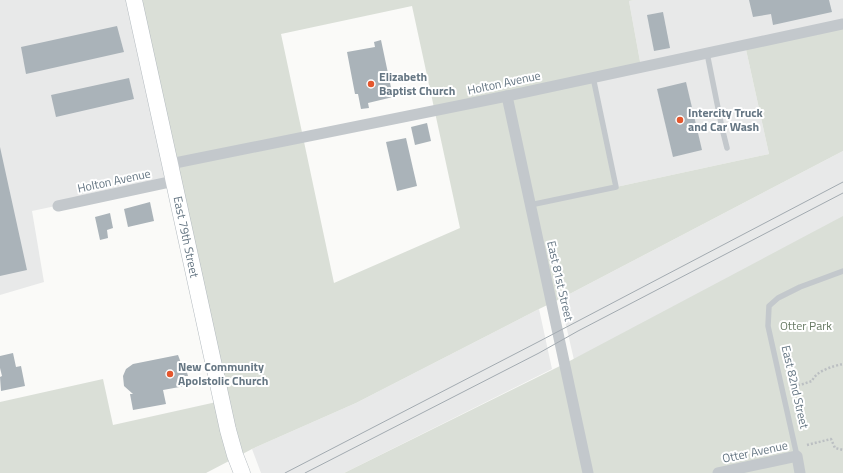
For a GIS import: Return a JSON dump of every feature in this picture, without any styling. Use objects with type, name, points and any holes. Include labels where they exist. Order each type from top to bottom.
[{"type":"main road","name":"East 79th Street","points":[[134,0],[228,430],[242,473]]},
{"type":"street","name":"Holton Avenue","points":[[170,164],[507,96],[843,24]]},
{"type":"street","name":"East 81st Street","points":[[507,96],[588,473]]},
{"type":"street","name":"Holton Avenue","points":[[58,206],[174,181]]},
{"type":"street","name":"Otter Avenue","points":[[718,473],[797,456]]},
{"type":"street","name":"East 82nd Street","points":[[797,456],[800,473]]},
{"type":"lane","points":[[707,53],[727,148]]},
{"type":"lane","points":[[530,205],[616,187],[593,77]]},
{"type":"lane","name":"East 82nd Street","points":[[797,456],[768,326],[769,306],[778,298],[800,287],[843,271]]},
{"type":"path","points":[[794,386],[812,381],[814,376],[832,366],[843,364]]},
{"type":"path","points":[[807,445],[831,439],[835,448],[843,450]]},
{"type":"shaded area","points":[[0,0],[134,0],[174,181],[32,211],[44,282],[0,295]]},
{"type":"shaded area","points":[[843,0],[843,24],[745,45],[769,154],[616,187],[593,77],[641,67],[629,1]]},
{"type":"shaded area","points":[[843,151],[843,219],[574,360],[560,299]]},
{"type":"shaded area","points":[[539,309],[552,369],[344,473],[261,473],[252,449],[356,403]]},
{"type":"green space","points":[[134,0],[634,0],[629,1],[641,67],[594,77],[616,187],[769,154],[745,45],[843,24],[843,151],[560,299],[356,403],[252,449],[206,473],[0,473],[0,402],[103,379],[113,425],[221,401]],"holes":[[[412,6],[460,228],[334,283],[281,34]]]},
{"type":"green space","name":"Otter Park","points":[[843,216],[843,473],[344,473],[564,364]]},
{"type":"building","points":[[749,0],[829,0],[832,12],[773,25],[771,14],[753,17]]},
{"type":"building","points":[[663,12],[670,48],[654,51],[647,15]]},
{"type":"building","points":[[117,26],[124,52],[26,74],[21,47]]},
{"type":"building","points":[[381,40],[393,97],[368,103],[369,108],[361,109],[358,94],[355,94],[347,52],[375,47],[374,42]]},
{"type":"building","points":[[129,78],[134,99],[56,117],[51,95]]},
{"type":"building","name":"Intercity Truck and Car Wash","points":[[686,82],[702,150],[673,157],[657,89]]},
{"type":"building","points":[[427,123],[431,141],[415,145],[411,127]]},
{"type":"building","points":[[406,138],[417,186],[397,191],[386,142]]},
{"type":"building","points":[[0,147],[27,270],[0,276]]},
{"type":"building","points":[[150,202],[154,221],[128,227],[124,209]]},
{"type":"building","points":[[110,213],[113,228],[107,230],[108,238],[100,240],[95,217]]},
{"type":"building","points":[[13,353],[16,367],[21,366],[25,386],[1,391],[0,377],[2,376],[0,356]]},
{"type":"building","points":[[178,355],[181,363],[184,362],[188,376],[183,376],[185,386],[163,390],[166,404],[133,410],[130,394],[133,394],[124,386],[123,376],[126,369],[133,364]]},
{"type":"tram line","points":[[285,473],[843,182]]},
{"type":"tram line","points":[[305,473],[539,353],[578,331],[843,193]]},
{"type":"place","name":"Elizabeth Baptist Church","points":[[371,84]]},
{"type":"place","name":"Intercity Truck and Car Wash","points":[[680,120]]},
{"type":"place","name":"New Community Apolstolic Church","points":[[170,374]]}]
